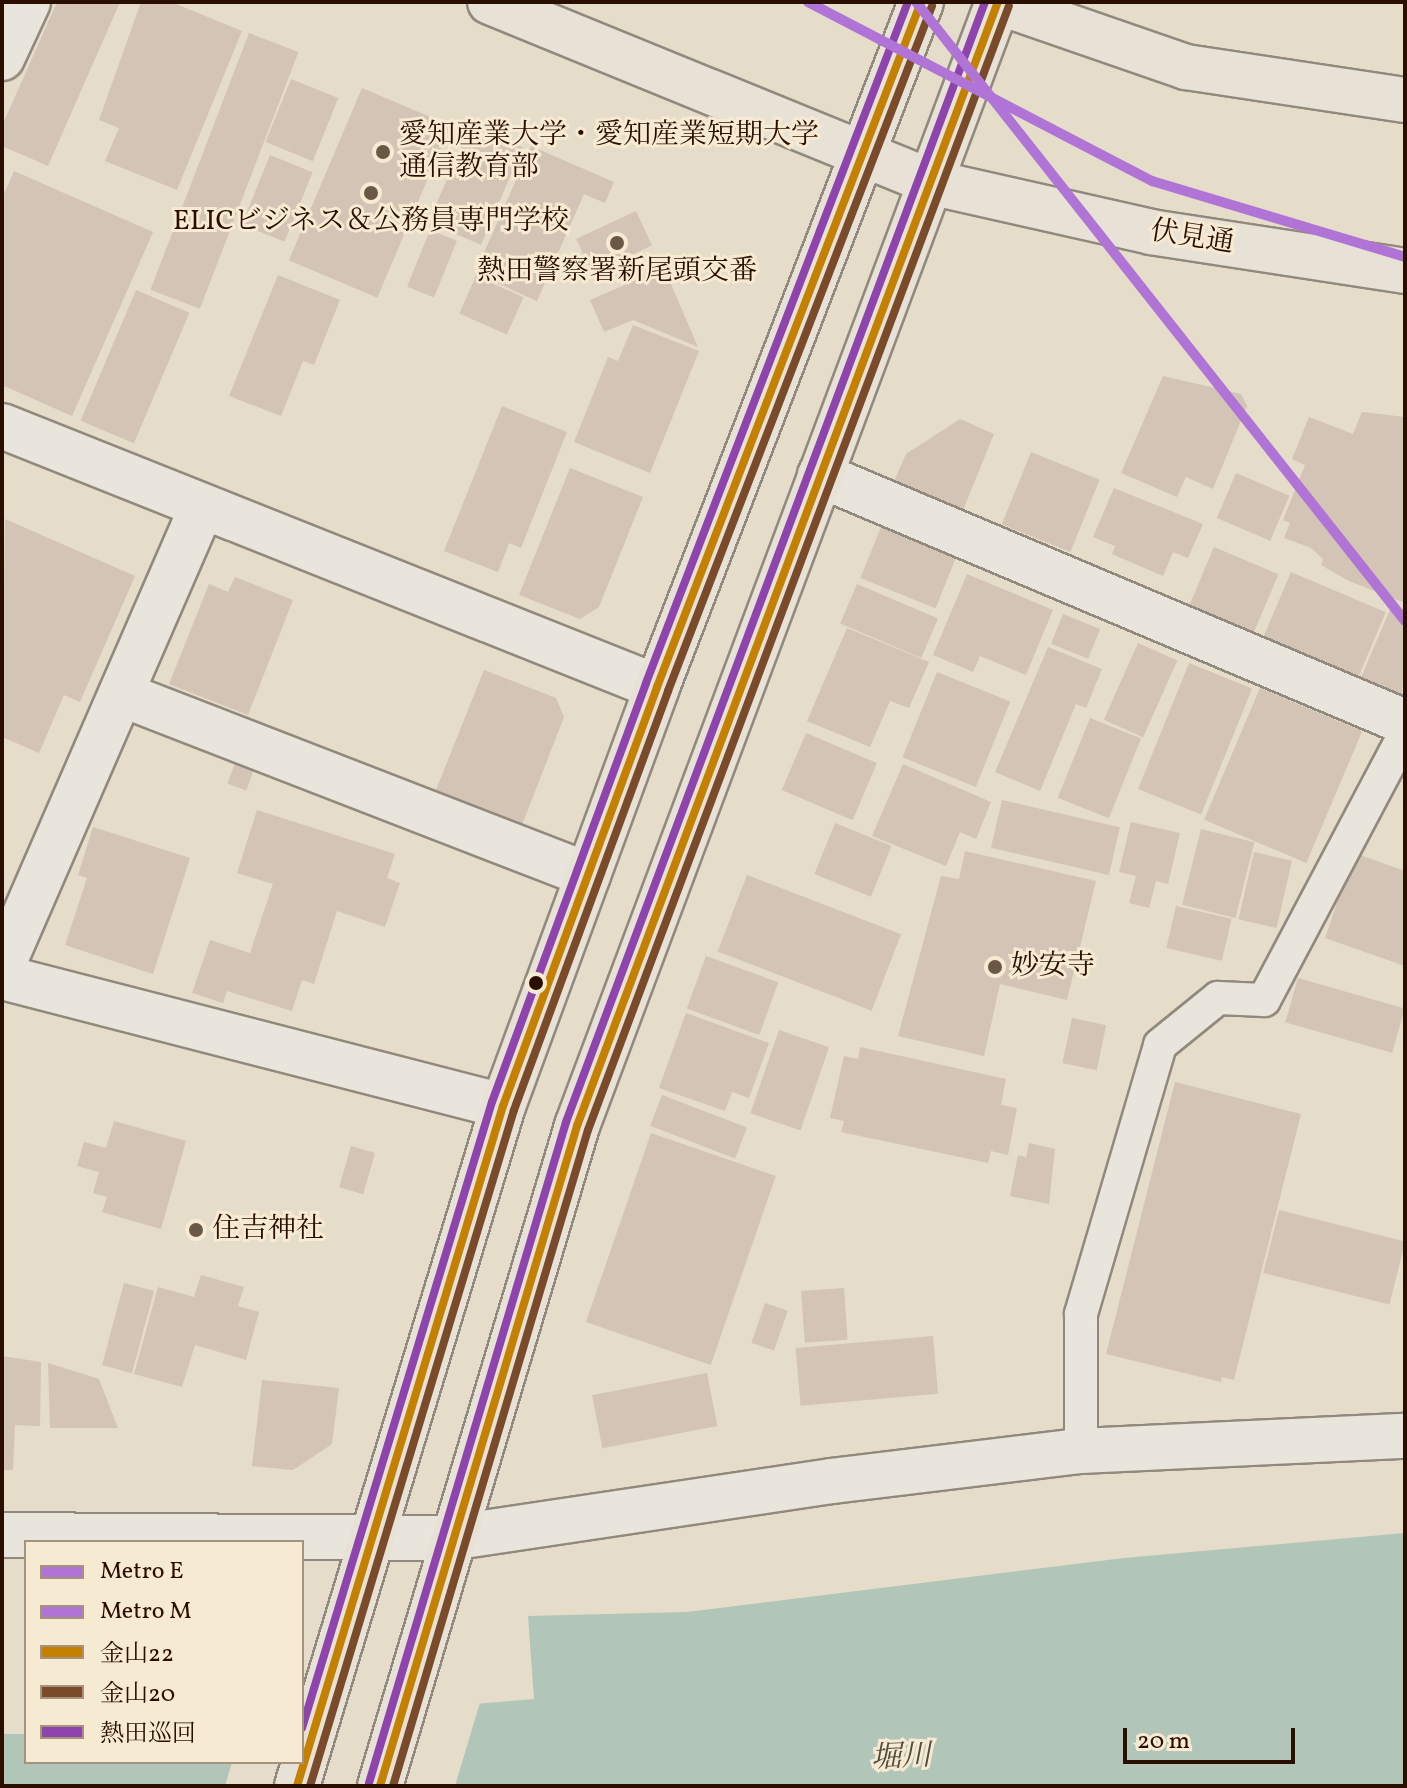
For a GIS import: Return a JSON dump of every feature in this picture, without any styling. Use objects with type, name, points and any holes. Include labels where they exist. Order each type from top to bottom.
[{"type":"main road","name":"伏見通","points":[[490,2],[930,182],[1151,232],[1405,271]]},
{"type":"main road","points":[[304,1762],[503,1106],[657,687],[921,2]]},
{"type":"main road","points":[[380,1786],[450,1538],[577,1126],[998,2],[1186,67],[1405,100]]},
{"type":"main road","points":[[297,1786],[303,1764]]},
{"type":"street","points":[[2,58],[28,2]]},
{"type":"street","points":[[2,426],[657,687]]},
{"type":"street","points":[[820,475],[1405,722]]},
{"type":"street","points":[[2,967],[202,507]]},
{"type":"street","points":[[121,694],[588,875]]},
{"type":"street","points":[[2,977],[503,1106]]},
{"type":"street","points":[[2,1535],[450,1538],[832,1481],[1081,1451],[1405,1436]]},
{"type":"lane","points":[[1081,1451],[1081,1314],[1160,1045],[1218,998],[1264,1000],[1405,734]]},
{"type":"water","name":"堀川","points":[[1405,1533],[1405,1786],[2,1786],[2,1734],[24,1734],[24,1764],[304,1764],[304,1719],[534,1699],[528,1616],[687,1612],[1124,1558]]},
{"type":"pier","points":[[481,1699],[455,1786],[225,1786],[231,1764],[304,1764],[304,1715]]},
{"type":"building","points":[[57,2],[120,2],[48,166],[2,146],[2,126]]},
{"type":"building","points":[[141,2],[171,2],[242,31],[177,190],[105,161],[119,128],[99,120]]},
{"type":"building","points":[[249,33],[298,52],[200,309],[150,290]]},
{"type":"building","points":[[291,79],[338,98],[313,161],[266,142]]},
{"type":"building","name":"ELICビジネス＆公務員専門学校","points":[[362,88],[450,126],[377,298],[289,260]]},
{"type":"building","points":[[470,125],[522,147],[481,245],[429,223]]},
{"type":"building","points":[[531,146],[614,182],[605,203],[584,194],[537,301],[475,273]]},
{"type":"building","points":[[270,155],[313,172],[285,242],[242,225]]},
{"type":"building","points":[[14,171],[153,232],[72,416],[2,385],[2,199]]},
{"type":"building","points":[[636,211],[652,245],[592,273],[576,239]]},
{"type":"building","points":[[430,230],[457,241],[434,297],[407,287]]},
{"type":"building","points":[[664,268],[698,347],[633,320],[604,332],[590,300]]},
{"type":"building","points":[[278,275],[340,300],[314,365],[303,361],[281,416],[229,396]]},
{"type":"building","points":[[476,276],[524,297],[507,335],[459,313]]},
{"type":"building","points":[[136,290],[189,313],[134,443],[81,421]]},
{"type":"building","points":[[633,325],[699,351],[650,473],[574,442],[608,357],[618,361]]},
{"type":"building","points":[[1163,376],[1241,394],[1247,406],[1213,489],[1186,477],[1177,497],[1121,473]]},
{"type":"building","points":[[502,406],[567,432],[521,548],[509,543],[498,572],[444,551]]},
{"type":"building","points":[[1362,412],[1405,417],[1405,603],[1349,581],[1321,565],[1323,559],[1311,548],[1284,538],[1290,523],[1283,520],[1305,465],[1292,459],[1309,417],[1353,434]]},
{"type":"building","points":[[960,419],[994,434],[961,515],[892,486],[906,454]]},
{"type":"building","points":[[1031,452],[1100,480],[1070,552],[1002,524]]},
{"type":"building","points":[[570,468],[643,497],[599,607],[580,619],[519,595]]},
{"type":"building","points":[[1236,473],[1289,496],[1270,541],[1217,518]]},
{"type":"building","points":[[1114,488],[1203,524],[1188,558],[1173,552],[1163,576],[1112,554],[1115,546],[1093,537]]},
{"type":"building","points":[[5,519],[135,576],[80,702],[64,695],[39,753],[2,737]]},
{"type":"building","points":[[881,527],[956,557],[935,608],[860,578]]},
{"type":"building","points":[[1214,547],[1278,574],[1252,636],[1188,609]]},
{"type":"building","points":[[1291,572],[1386,612],[1357,681],[1262,641]]},
{"type":"building","points":[[967,574],[1053,610],[1026,675],[980,656],[973,672],[933,655]]},
{"type":"building","points":[[235,577],[293,600],[248,715],[169,684],[209,584],[228,592]]},
{"type":"building","points":[[857,584],[938,618],[921,658],[840,624]]},
{"type":"building","points":[[1392,605],[1405,610],[1402,698],[1360,680]]},
{"type":"building","points":[[1063,614],[1100,629],[1088,659],[1051,644]]},
{"type":"building","points":[[847,628],[929,662],[909,708],[890,701],[870,747],[807,721]]},
{"type":"building","points":[[1138,643],[1177,660],[1143,737],[1104,720]]},
{"type":"building","points":[[1048,647],[1102,669],[1086,708],[1076,704],[1040,791],[995,772]]},
{"type":"building","points":[[1189,663],[1252,688],[1201,815],[1138,789]]},
{"type":"building","points":[[484,670],[556,698],[564,717],[522,825],[436,790]]},
{"type":"building","points":[[937,672],[1010,702],[976,787],[903,757]]},
{"type":"building","points":[[1260,688],[1362,731],[1306,863],[1204,820]]},
{"type":"building","points":[[1090,718],[1141,739],[1109,818],[1058,798]]},
{"type":"building","points":[[806,733],[877,763],[853,820],[782,790]]},
{"type":"building","points":[[235,763],[254,770],[246,791],[227,784]]},
{"type":"building","points":[[903,764],[991,802],[976,839],[960,832],[946,866],[872,836]]},
{"type":"building","points":[[1002,800],[1120,827],[1109,875],[991,848]]},
{"type":"building","points":[[257,810],[395,854],[387,878],[400,883],[385,927],[337,911],[314,984],[302,980],[292,1011],[227,991],[223,1003],[192,993],[210,940],[250,953],[273,884],[237,873]]},
{"type":"building","points":[[1131,822],[1180,833],[1168,884],[1156,881],[1149,908],[1129,903],[1136,876],[1119,872]]},
{"type":"building","points":[[835,823],[892,846],[871,897],[814,874]]},
{"type":"building","points":[[93,827],[190,858],[153,974],[65,945],[87,878],[78,875]]},
{"type":"building","points":[[1201,829],[1254,842],[1235,918],[1182,905]]},
{"type":"building","name":"妙安寺","points":[[965,851],[1096,881],[1067,1000],[1000,984],[984,1056],[898,1036],[941,876],[959,879]]},
{"type":"building","points":[[1254,852],[1292,861],[1276,928],[1238,919]]},
{"type":"building","points":[[1354,853],[1405,871],[1405,966],[1325,938]]},
{"type":"building","points":[[747,875],[901,934],[872,1011],[718,952]]},
{"type":"building","points":[[1176,906],[1232,919],[1222,961],[1166,948]]},
{"type":"building","points":[[706,956],[778,982],[759,1035],[687,1009]]},
{"type":"building","points":[[1298,978],[1405,1009],[1392,1053],[1285,1022]]},
{"type":"building","points":[[686,1013],[769,1043],[749,1098],[732,1092],[725,1111],[659,1088]]},
{"type":"building","points":[[1072,1018],[1106,1025],[1097,1070],[1062,1063]]},
{"type":"building","points":[[779,1030],[829,1047],[800,1130],[750,1113]]},
{"type":"building","points":[[860,1047],[1006,1079],[1001,1105],[1017,1108],[1008,1155],[991,1151],[988,1163],[841,1132],[844,1121],[830,1118],[844,1056],[858,1059]]},
{"type":"building","points":[[1175,1082],[1301,1114],[1234,1380],[1222,1377],[1221,1382],[1106,1354]]},
{"type":"building","points":[[662,1095],[747,1128],[735,1158],[650,1126]]},
{"type":"building","points":[[114,1121],[186,1141],[161,1229],[102,1212],[107,1197],[93,1193],[99,1172],[77,1166],[84,1142],[106,1148]]},
{"type":"building","points":[[651,1133],[776,1176],[711,1365],[586,1322]]},
{"type":"building","points":[[1029,1143],[1055,1149],[1049,1204],[1010,1196],[1018,1155],[1026,1157]]},
{"type":"building","points":[[351,1146],[375,1153],[363,1194],[339,1187]]},
{"type":"building","points":[[1279,1210],[1405,1241],[1389,1305],[1263,1273]]},
{"type":"building","points":[[201,1275],[244,1287],[238,1306],[259,1312],[246,1360],[195,1345],[182,1387],[134,1374],[158,1287],[194,1297]]},
{"type":"building","points":[[124,1283],[154,1291],[132,1373],[102,1365]]},
{"type":"building","points":[[844,1288],[848,1340],[805,1343],[801,1291]]},
{"type":"building","points":[[765,1303],[788,1311],[774,1351],[751,1343]]},
{"type":"building","points":[[933,1336],[938,1394],[801,1406],[796,1348]]},
{"type":"building","points":[[2,1356],[41,1362],[40,1426],[15,1425],[13,1470],[2,1470]]},
{"type":"building","points":[[48,1363],[99,1379],[118,1428],[50,1428]]},
{"type":"building","points":[[707,1373],[717,1426],[602,1448],[592,1395]]},
{"type":"building","points":[[262,1380],[339,1388],[332,1444],[293,1470],[252,1466]]},
{"type":"metro line","name":"M","points":[[808,2],[1152,181],[1405,257]]},
{"type":"metro line","name":"E","points":[[916,2],[1405,621]]},
{"type":"transit line","name":"熱田巡回","points":[[304,1721],[492,1102],[646,683],[908,2]]},
{"type":"transit line","name":"金山22","points":[[304,1763],[503,1106],[657,687],[921,2]]},
{"type":"transit line","name":"熱田巡回","points":[[369,1783],[566,1122],[985,2]]},
{"type":"transit line","name":"金山22","points":[[380,1786],[577,1126],[998,2]]},
{"type":"transit line","name":"金山20","points":[[310,1786],[514,1110],[668,691],[932,6]]},
{"type":"transit line","name":"金山20","points":[[393,1786],[588,1130],[1009,6]]},
{"type":"transit line","name":"金山22","points":[[297,1786],[304,1764]]},
{"type":"place","name":"愛知産業大学・愛知産業短期大学 通信教育部","points":[[383,152]]},
{"type":"place","name":"ELICビジネス＆公務員専門学校","points":[[371,193]]},
{"type":"place","name":"熱田警察署新尾頭交番","points":[[617,243]]},
{"type":"place","name":"妙安寺","points":[[995,967]]},
{"type":"place","name":"住吉神社","points":[[196,1230]]}]
